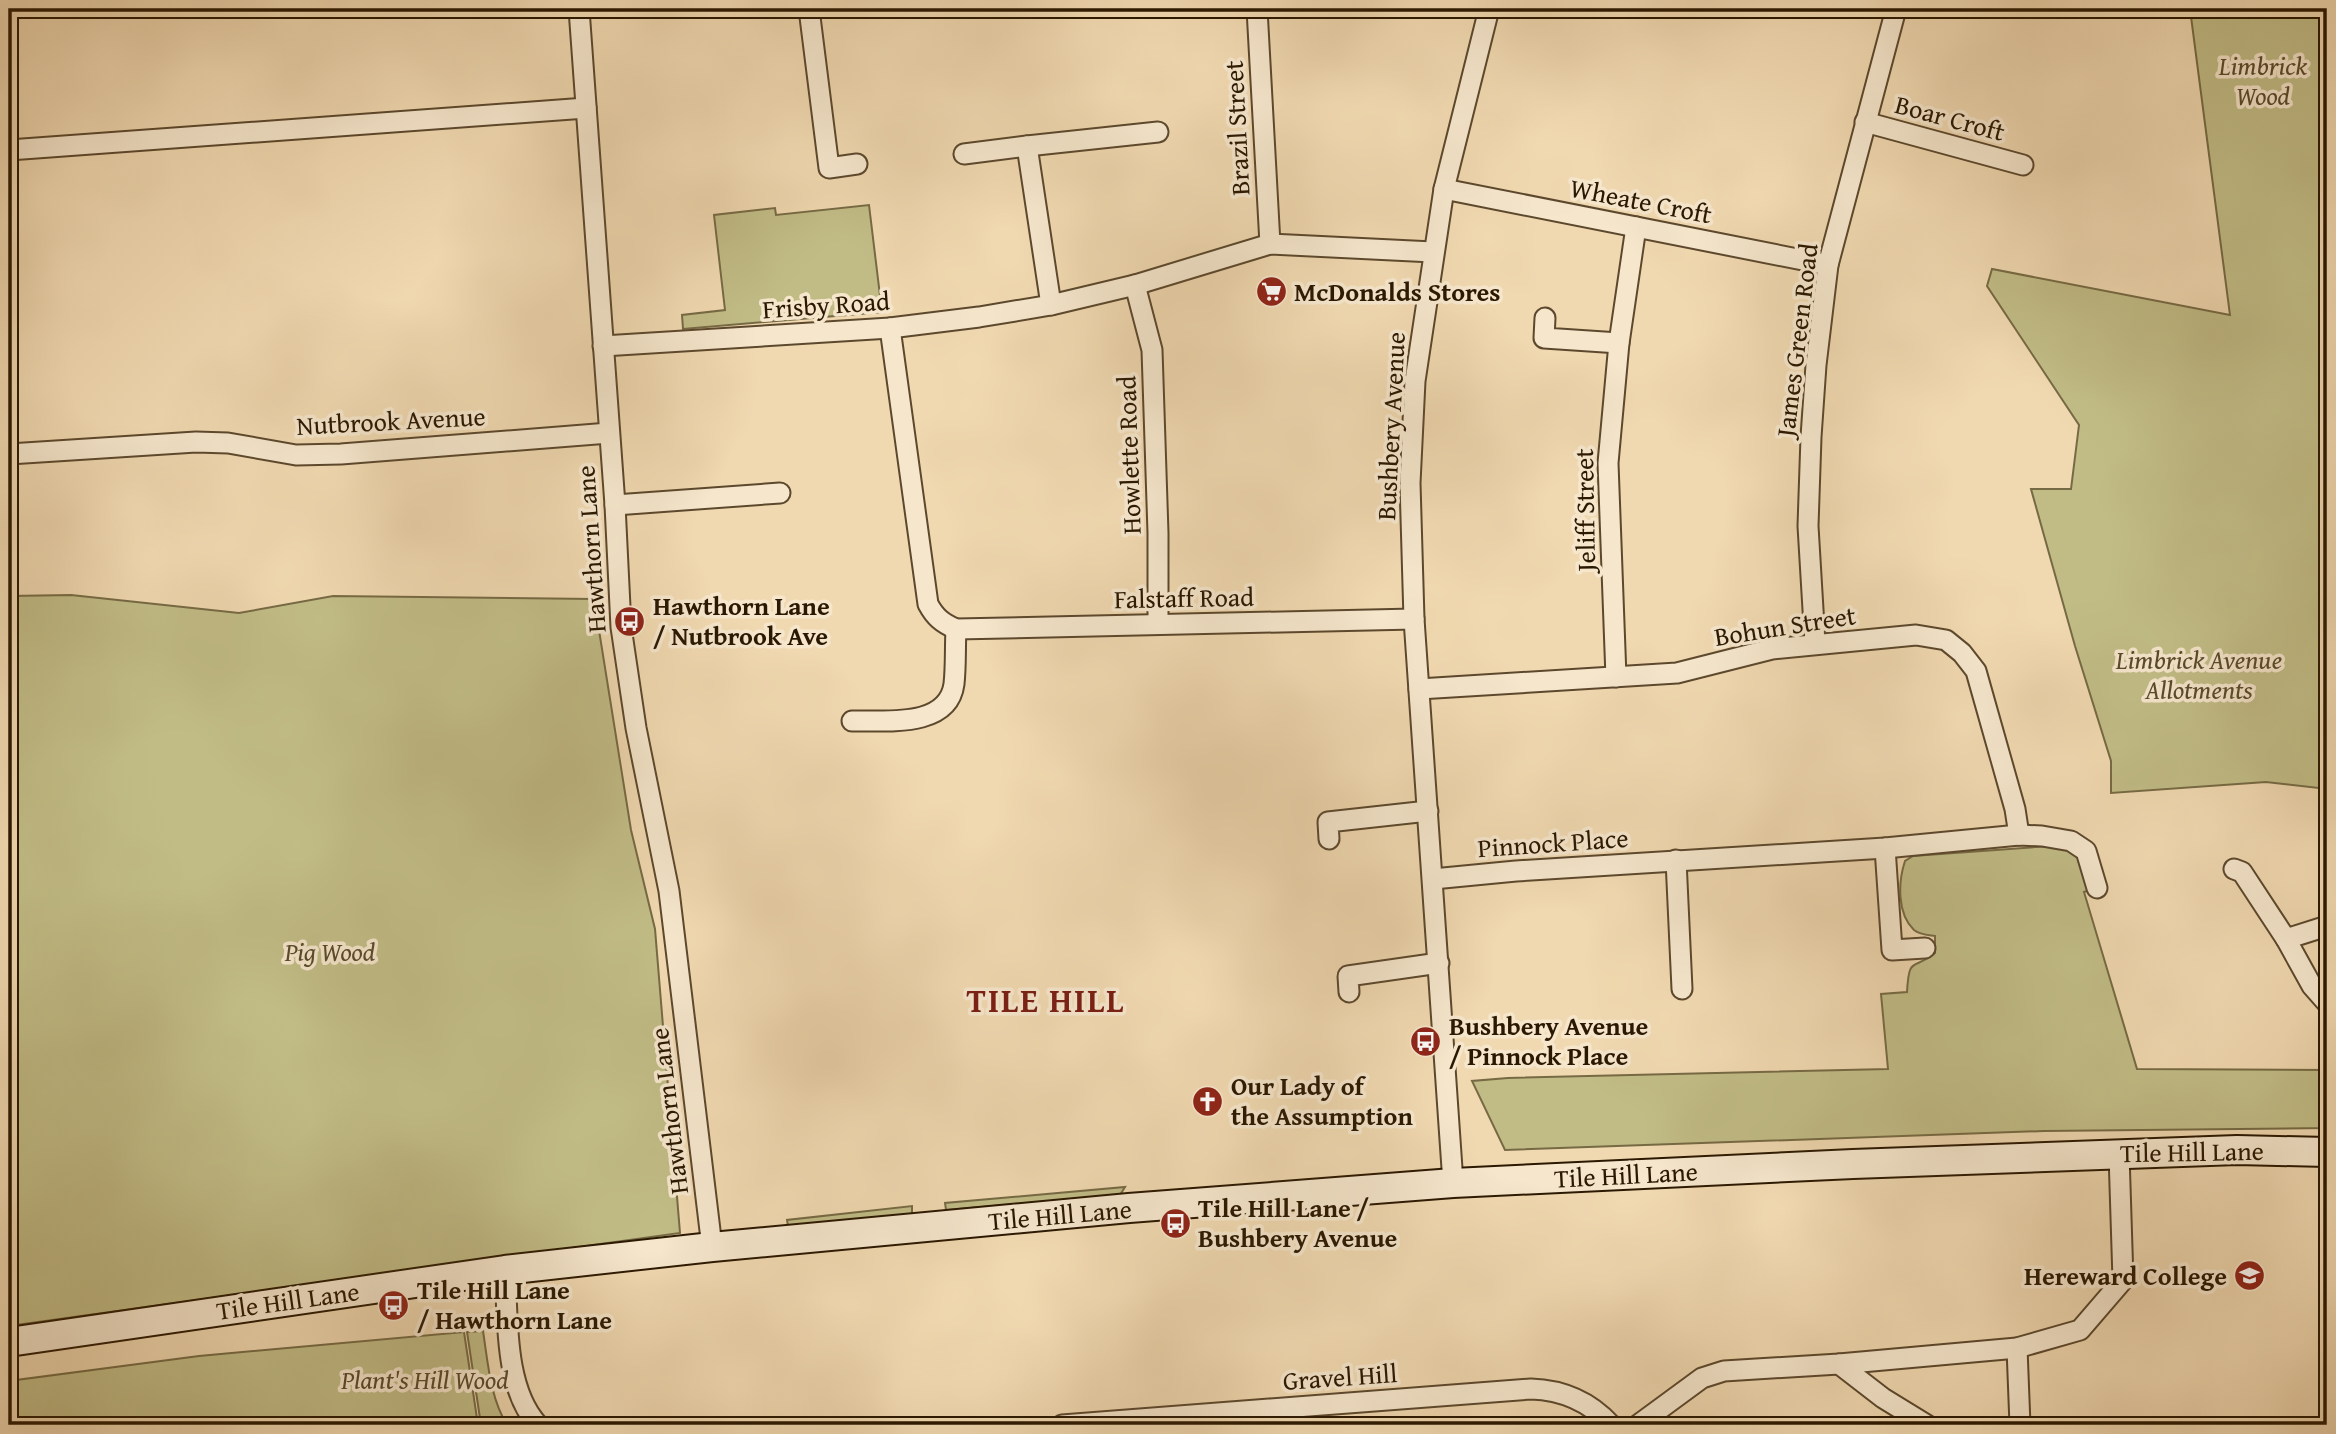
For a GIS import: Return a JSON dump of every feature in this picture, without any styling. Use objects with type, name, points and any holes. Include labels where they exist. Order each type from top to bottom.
[{"type":"main road","name":"Tile Hill Lane","points":[[9,1342],[505,1270],[712,1247],[1129,1208],[1453,1183],[2119,1153],[2237,1150],[2327,1152]]},
{"type":"street","name":"Hawthorn Lane","points":[[579,9],[615,506],[621,627],[636,727],[669,891],[712,1247]]},
{"type":"street","points":[[809,9],[829,168],[857,164]]},
{"type":"street","name":"Brazil Street","points":[[1257,9],[1270,244]]},
{"type":"street","name":"Bushbery Avenue","points":[[1453,1183],[1414,619],[1411,548],[1412,430],[1415,381],[1444,188],[1489,9]]},
{"type":"street","name":"James Green Road","points":[[1815,643],[1808,526],[1811,437],[1816,365],[1828,265],[1896,9]]},
{"type":"street","points":[[9,150],[586,108]]},
{"type":"street","name":"Boar Croft","points":[[1865,122],[2023,165]]},
{"type":"street","points":[[964,154],[1158,132]]},
{"type":"street","points":[[1027,146],[1051,305]]},
{"type":"street","name":"Wheate Croft","points":[[1444,188],[1828,265]]},
{"type":"street","name":"Jeliff Street","points":[[1616,677],[1608,463],[1619,343],[1636,227]]},
{"type":"street","name":"Frisby Road","points":[[603,346],[890,328],[979,317],[1051,305],[1135,285],[1270,244],[1433,252]]},
{"type":"street","name":"Howlette Road","points":[[1135,285],[1152,349],[1158,624]]},
{"type":"street","points":[[1545,318],[1544,338],[1619,343]]},
{"type":"street","points":[[852,721],[931,716],[948,701],[954,686],[956,629],[934,616],[928,604],[890,328]]},
{"type":"street","name":"Nutbrook Avenue","points":[[9,454],[196,442],[228,443],[296,455],[341,454],[609,433]]},
{"type":"street","points":[[615,506],[780,493]]},
{"type":"street","name":"Falstaff Road","points":[[956,629],[1414,619]]},
{"type":"street","name":"Bohun Street","points":[[1419,689],[1677,673],[1772,649],[1815,643],[1916,635],[1946,640],[1962,653],[1976,671],[2015,809],[2018,835]]},
{"type":"street","points":[[1329,839],[1328,822],[1428,811]]},
{"type":"street","name":"Pinnock Place","points":[[1433,879],[1676,860],[1885,848],[2018,835],[2071,841],[2086,851],[2097,888]]},
{"type":"street","points":[[1885,848],[1892,950],[1925,948]]},
{"type":"street","points":[[1676,860],[1682,989]]},
{"type":"street","points":[[2234,869],[2242,872],[2286,939],[2312,986],[2327,1003]]},
{"type":"street","points":[[2286,939],[2327,926]]},
{"type":"street","points":[[1349,992],[1348,976],[1439,963]]},
{"type":"street","points":[[1638,1425],[1702,1378],[1724,1371],[2017,1348],[2080,1330],[2123,1280],[2119,1153]]},
{"type":"street","points":[[505,1270],[513,1371],[525,1408],[538,1425]]},
{"type":"street","points":[[2017,1348],[2020,1425]]},
{"type":"street","points":[[1839,1364],[1883,1398],[1927,1425]]},
{"type":"street","name":"Gravel Hill","points":[[1062,1425],[1180,1420],[1531,1389],[1563,1392],[1601,1413],[1611,1425]]},
{"type":"green space","name":"Limbrick Avenue Allotments","points":[[2190,9],[2327,9],[2327,789],[2266,782],[2111,793],[2111,761],[2031,489],[2071,489],[2079,425],[1987,286],[1992,269],[2230,315]]},
{"type":"green space","points":[[869,205],[882,312],[683,329],[682,315],[725,310],[714,215],[775,208],[776,215]]},
{"type":"green space","name":"Pig Wood","points":[[71,595],[239,613],[333,596],[594,599],[631,830],[655,929],[680,1233],[9,1326],[9,596]]},
{"type":"green space","points":[[2064,845],[2080,852],[2093,889],[2084,892],[2137,1069],[2327,1070],[2327,1128],[2044,1131],[1505,1150],[1472,1081],[1888,1069],[1881,994],[1907,992],[1911,968],[1935,953],[1935,936],[1916,932],[1904,915],[1900,888],[1905,861],[1913,856]]},
{"type":"green space","points":[[1125,1187],[1120,1195],[946,1210],[945,1203]]},
{"type":"green space","points":[[912,1206],[912,1214],[788,1226],[787,1220]]},
{"type":"green space","points":[[483,1331],[493,1391],[507,1425],[481,1425],[467,1332]]},
{"type":"green space","name":"Plant's Hill Wood","points":[[464,1332],[478,1425],[9,1425],[9,1381],[199,1356]]},
{"type":"place","name":"McDonalds Stores","points":[[1271,292]]},
{"type":"place","name":"Hawthorn Lane / Nutbrook Ave","points":[[630,621]]},
{"type":"place","name":"Bushbery Avenue / Pinnock Place","points":[[1426,1041]]},
{"type":"place","name":"Our Lady of the Assumption","points":[[1208,1101]]},
{"type":"place","name":"Tile Hill Lane / Bushbery Avenue","points":[[1175,1223]]},
{"type":"place","name":"Hereward College","points":[[2250,1276]]},
{"type":"place","name":"Tile Hill Lane / Hawthorn Lane","points":[[394,1305]]},
{"type":"district","name":"TILE HILL","points":[[1046,1000]]},
{"type":"park label","name":"Limbrick Wood","points":[[2263,81]]}]
